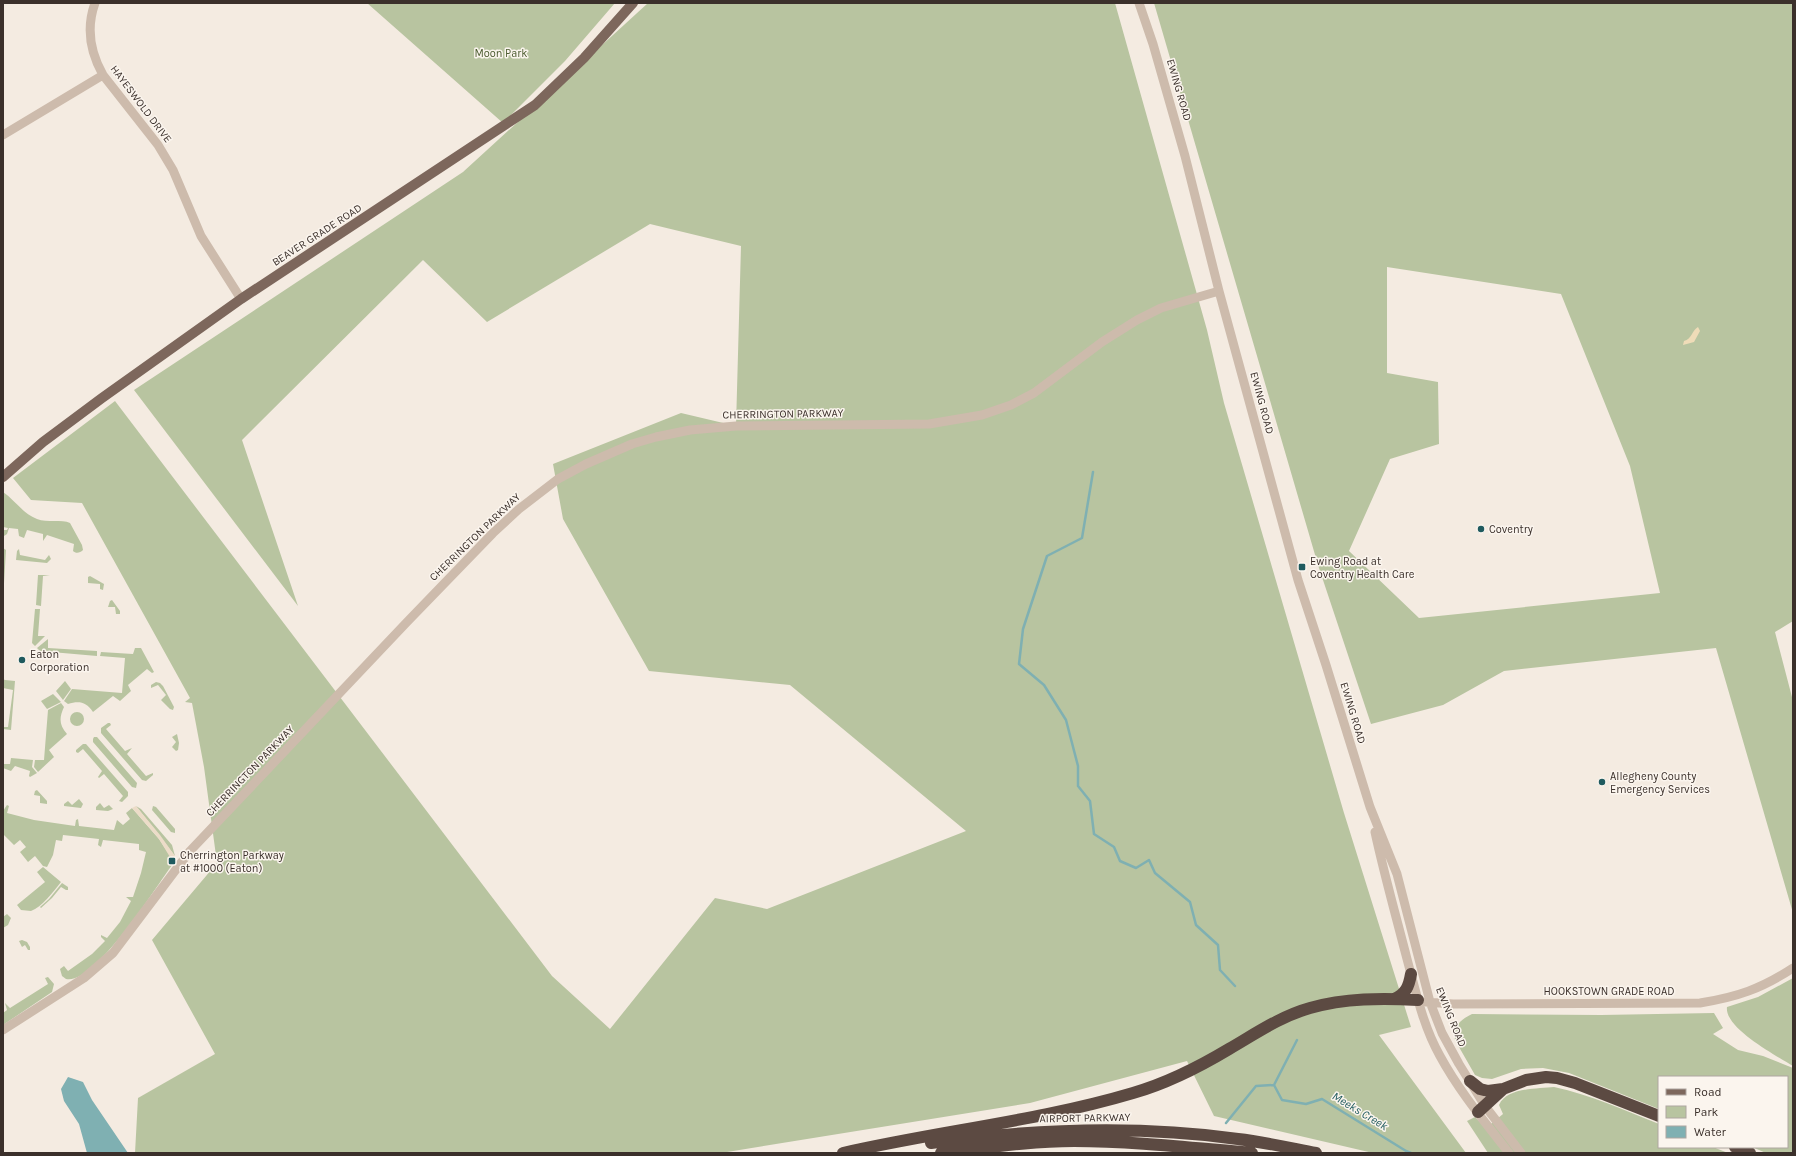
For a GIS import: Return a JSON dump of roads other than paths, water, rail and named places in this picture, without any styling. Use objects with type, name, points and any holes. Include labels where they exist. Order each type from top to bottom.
[{"type":"highway","points":[[1394,999],[1405,992],[1410,982],[1411,974]]},
{"type":"highway","points":[[843,1153],[1088,1106],[1148,1088],[1188,1073],[1272,1024],[1309,1008],[1350,1000],[1418,1000]]},
{"type":"highway","points":[[1470,1081],[1484,1091],[1503,1089],[1526,1080],[1546,1077],[1557,1078],[1575,1083],[1658,1116]]},
{"type":"highway","points":[[1482,1109],[1503,1089]]},
{"type":"highway","name":"AIRPORT PARKWAY","points":[[854,1153],[981,1136],[1043,1131],[1106,1130],[1164,1132],[1238,1139],[1316,1153]]},
{"type":"highway","name":"AIRPORT PARKWAY","points":[[941,1153],[1040,1142],[1074,1141],[1201,1148],[1252,1153]]},
{"type":"highway","points":[[1201,1148],[1223,1153]]},
{"type":"highway","points":[[1738,1148],[1750,1153]]},
{"type":"main road","name":"BEAVER GRADE ROAD","points":[[3,477],[43,442],[241,299],[535,105],[584,58],[633,3]]},
{"type":"street","name":"HAYESWOLD DRIVE","points":[[95,3],[90,20],[93,56],[103,75],[158,145],[173,170],[201,236],[241,299]]},
{"type":"street","name":"EWING ROAD","points":[[1139,3],[1153,44],[1203,221],[1219,291],[1298,580],[1370,807],[1397,874],[1430,1002],[1448,1046],[1470,1081],[1488,1125],[1508,1153]]},
{"type":"street","points":[[3,135],[103,75]]},
{"type":"street","name":"CHERRINGTON PARKWAY","points":[[3,1030],[84,978],[113,953],[190,850],[493,533],[519,509],[563,475],[632,444],[656,436],[690,430],[736,426],[929,424],[948,422],[982,415],[1034,394],[1107,339],[1137,320],[1162,308],[1219,291]]},
{"type":"street","name":"EWING ROAD","points":[[1370,807],[1384,876],[1418,1000],[1440,1056],[1456,1083],[1482,1109],[1496,1120],[1521,1153]]},
{"type":"street","name":"HOOKSTOWN GRADE ROAD","points":[[1418,1000],[1430,1002],[1700,1003],[1733,997],[1773,982],[1793,968]]},
{"type":"water","points":[[68,1077],[83,1082],[92,1100],[128,1153],[87,1153],[79,1124],[64,1101],[61,1089]]},
{"type":"waterway","points":[[1093,472],[1082,538],[1047,556],[1023,629],[1019,664],[1044,685],[1066,720],[1078,766],[1078,786],[1090,801],[1094,834],[1114,847],[1120,861],[1136,868],[1149,860],[1155,873],[1190,902],[1196,925],[1218,945],[1220,970],[1235,986]]},
{"type":"waterway","points":[[1274,1085],[1297,1040]]},
{"type":"waterway","name":"Meeks Creek","points":[[1226,1123],[1256,1086],[1274,1085],[1282,1100],[1306,1104],[1322,1099],[1411,1153]]},
{"type":"place","name":"Coventry","points":[[1481,529]]},
{"type":"place","name":"Ewing Road at Coventry Health Care","points":[[1302,567]]},
{"type":"place","name":"Eaton Corporation","points":[[22,660]]},
{"type":"place","name":"Allegheny County Emergency Services","points":[[1602,782]]},
{"type":"place","name":"Cherrington Parkway at #1000 (Eaton)","points":[[172,861]]},
{"type":"park label","name":"Moon Park","points":[[501,53]]}]
